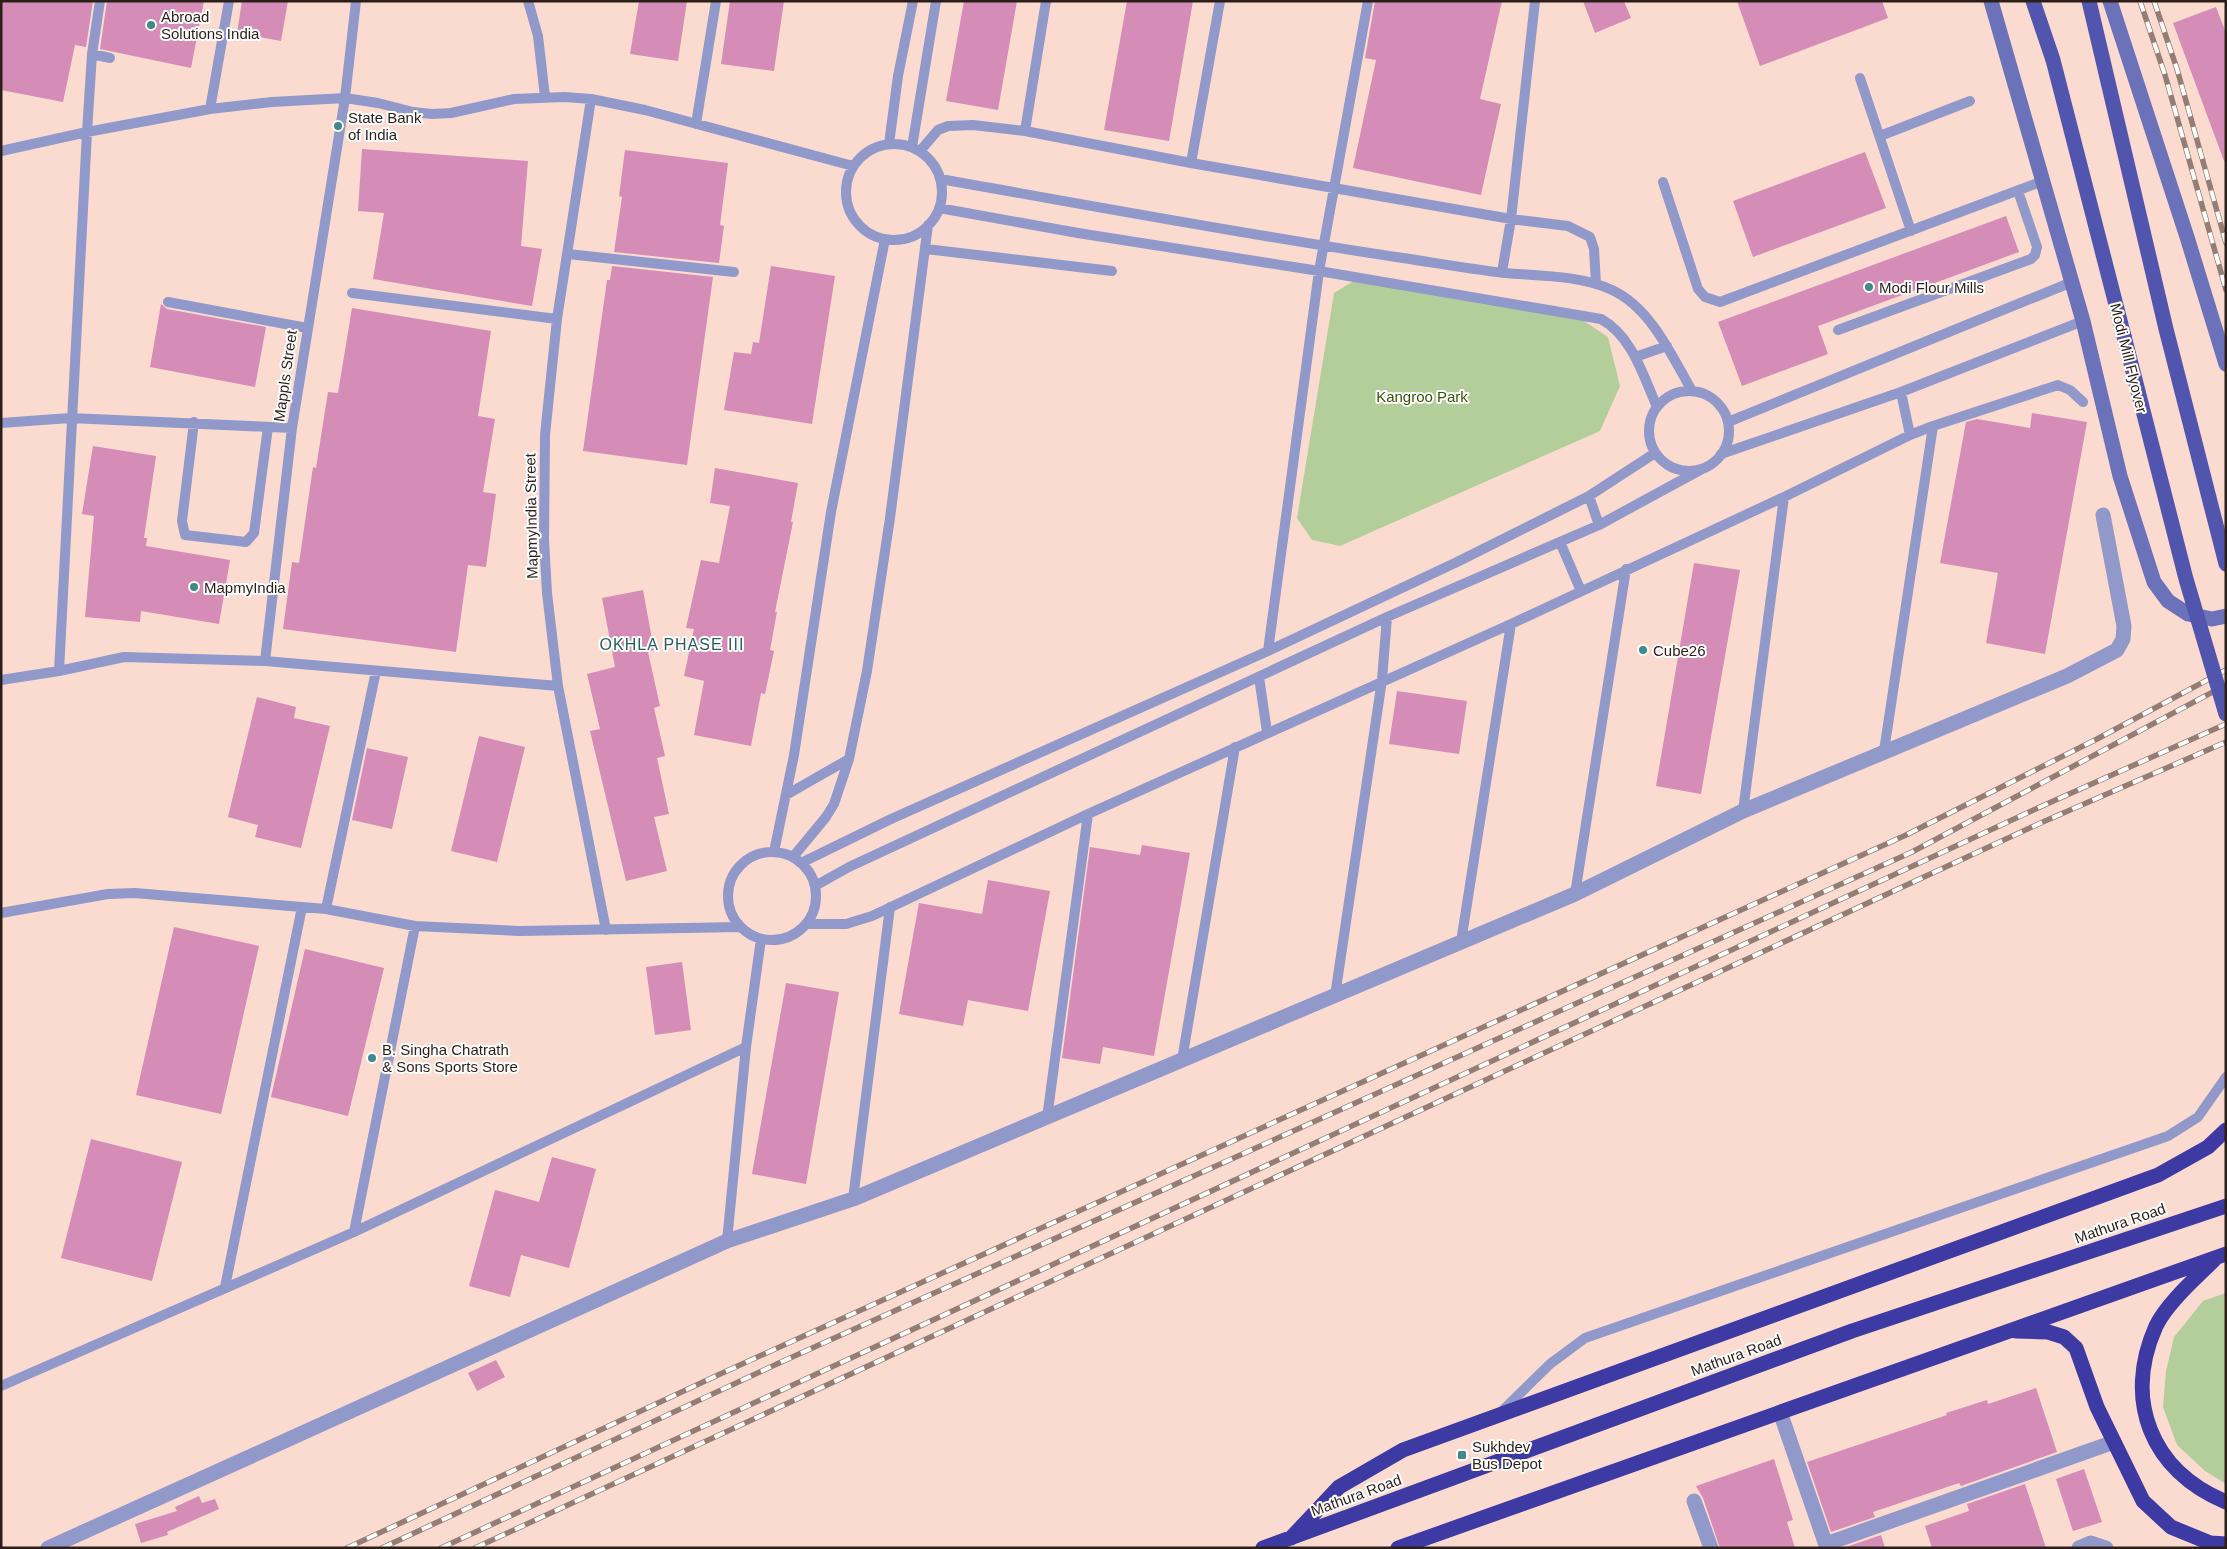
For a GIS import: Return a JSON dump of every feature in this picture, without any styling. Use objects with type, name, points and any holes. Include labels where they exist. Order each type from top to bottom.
[{"type":"highway","points":[[1291,1538],[1339,1487],[1403,1450],[2158,1175],[2208,1147],[2226,1130]]},
{"type":"highway","name":"Mathura Road","points":[[1263,1548],[1852,1331],[2226,1206]]},
{"type":"highway","points":[[2221,1255],[2182,1290],[2157,1325],[2141,1380],[2148,1426],[2158,1447],[2172,1466],[2189,1482],[2208,1495],[2226,1502]]},
{"type":"highway","points":[[1398,1548],[2221,1255]]},
{"type":"highway","points":[[2007,1331],[2048,1332],[2064,1337],[2076,1348],[2097,1407],[2143,1501],[2171,1527],[2210,1542],[2226,1544]]},
{"type":"main road","points":[[1992,1],[2083,320],[2120,476],[2154,582],[2168,601],[2188,614],[2212,619],[2226,616]]},
{"type":"main road","name":"Modi Mill Flyover","points":[[2033,1],[2053,60],[2184,569],[2226,714]]},
{"type":"main road","points":[[2088,1],[2101,49],[2166,329],[2226,564]]},
{"type":"main road","points":[[2110,1],[2187,237],[2226,364]]},
{"type":"street","points":[[48,1548],[727,1241],[853,1199],[1047,1118],[1575,894],[1743,811],[2066,676],[2117,650],[2123,639],[2124,626],[2103,515]]},
{"type":"street","points":[[1780,1412],[1826,1546],[2114,1442]]},
{"type":"street","points":[[1694,1501],[1711,1548]]},
{"type":"street","points":[[2079,1548],[2091,1543],[2106,1548]]},
{"type":"lane","points":[[59,671],[70,418],[87,132],[92,54],[100,1]]},
{"type":"lane","points":[[210,109],[229,1]]},
{"type":"lane","name":"Mappls Street","points":[[265,661],[292,428],[345,98],[356,1]]},
{"type":"lane","points":[[528,1],[538,36],[545,97]]},
{"type":"lane","points":[[696,124],[716,1]]},
{"type":"lane","points":[[889,144],[898,76],[913,1]]},
{"type":"lane","points":[[916,149],[936,1]]},
{"type":"lane","points":[[1025,131],[1046,1]]},
{"type":"lane","points":[[1192,163],[1220,1]]},
{"type":"lane","points":[[1268,651],[1320,271],[1368,1]]},
{"type":"lane","points":[[1502,272],[1511,219],[1536,1]]},
{"type":"lane","points":[[92,54],[110,58]]},
{"type":"lane","points":[[1860,78],[1911,231]]},
{"type":"lane","points":[[1,150],[210,109],[272,102],[345,98],[432,114],[451,113],[514,99],[545,97],[591,99],[696,124],[853,166]]},
{"type":"lane","name":"MapmyIndia Street","points":[[591,99],[557,319],[545,435],[544,540],[547,592],[558,686],[606,930]]},
{"type":"lane","points":[[1880,136],[1970,101]]},
{"type":"lane","points":[[916,149],[938,130],[948,126],[973,126],[1025,131],[1192,163],[1511,219],[1568,226],[1590,238],[1594,249],[1596,284]]},
{"type":"lane","points":[[889,144],[916,149],[934,165],[940,179],[942,193],[939,208],[928,225],[908,238],[885,239],[871,234],[859,226],[851,214],[846,200],[846,185],[853,166],[858,159],[870,150],[889,144]]},
{"type":"lane","points":[[940,179],[1324,246],[1502,272],[1565,278],[1596,284],[1614,291],[1631,302],[1646,317],[1667,346],[1692,391]]},
{"type":"lane","points":[[1663,182],[1698,289],[1704,296],[1720,302],[2043,181]]},
{"type":"lane","points":[[1838,330],[2031,259],[2035,255],[2037,246],[2018,191]]},
{"type":"lane","points":[[939,208],[1078,233],[1601,318],[1620,333],[1635,357],[1657,407]]},
{"type":"lane","points":[[792,857],[834,804],[849,759],[869,661],[928,225]]},
{"type":"lane","points":[[774,852],[786,795],[832,512],[885,239]]},
{"type":"lane","points":[[926,249],[1112,271]]},
{"type":"lane","points":[[568,254],[734,272]]},
{"type":"lane","points":[[1728,422],[2072,282]]},
{"type":"lane","points":[[352,293],[557,319]]},
{"type":"lane","points":[[168,302],[307,328]]},
{"type":"lane","points":[[815,886],[849,867],[1386,617],[1599,525],[1702,469],[1722,454],[1901,392],[2083,320]]},
{"type":"lane","points":[[1635,357],[1667,346]]},
{"type":"lane","points":[[806,924],[846,924],[859,922],[1267,732],[1510,624],[1784,497],[1910,435],[2058,385],[2070,390],[2083,402]]},
{"type":"lane","points":[[1702,469],[1686,471],[1668,466],[1655,453],[1649,441],[1648,427],[1657,407],[1669,396],[1680,392],[1692,391],[1705,394],[1716,402],[1728,422],[1727,437],[1722,454]]},
{"type":"lane","points":[[1901,392],[1910,435]]},
{"type":"lane","points":[[1,423],[70,418],[194,422],[292,428]]},
{"type":"lane","points":[[194,422],[182,521],[185,535],[246,542],[254,533],[268,427]]},
{"type":"lane","points":[[1884,751],[1933,426]]},
{"type":"lane","points":[[802,863],[891,819],[1268,651],[1589,496],[1655,453]]},
{"type":"lane","points":[[1589,496],[1599,525]]},
{"type":"lane","points":[[1743,811],[1784,497]]},
{"type":"lane","points":[[1560,542],[1581,591]]},
{"type":"lane","points":[[1575,894],[1626,569]]},
{"type":"lane","points":[[1335,996],[1382,680],[1386,617]]},
{"type":"lane","points":[[1461,942],[1510,624]]},
{"type":"lane","points":[[1,680],[59,671],[124,657],[265,661],[376,672],[558,686]]},
{"type":"lane","points":[[326,909],[376,672]]},
{"type":"lane","points":[[1259,676],[1267,732]]},
{"type":"lane","points":[[1182,1060],[1235,747]]},
{"type":"lane","points":[[786,795],[849,759]]},
{"type":"lane","points":[[1047,1118],[1088,814]]},
{"type":"lane","points":[[774,852],[792,857],[802,863],[808,870],[815,886],[815,904],[806,924],[795,934],[784,939],[772,940],[761,939],[749,934],[740,927],[728,906],[728,894],[730,882],[743,862],[754,855],[774,852]]},
{"type":"lane","points":[[1,913],[108,894],[135,893],[326,909],[416,926],[520,931],[740,927]]},
{"type":"lane","points":[[225,1287],[302,907]]},
{"type":"lane","points":[[853,1199],[890,907]]},
{"type":"lane","points":[[354,1232],[416,926]]},
{"type":"lane","points":[[727,1241],[746,1047],[761,939]]},
{"type":"lane","points":[[1,1386],[354,1232],[746,1047]]},
{"type":"lane","points":[[1496,1416],[1550,1364],[1585,1338],[2168,1136],[2198,1116],[2226,1078]]},
{"type":"green space","name":"Kangroo Park","points":[[1357,279],[1584,321],[1608,337],[1620,386],[1600,431],[1340,546],[1312,540],[1297,518],[1334,293]]},
{"type":"green space","points":[[2226,1293],[2226,1484],[2205,1471],[2177,1445],[2163,1407],[2166,1371],[2174,1337],[2203,1301]]},
{"type":"building","points":[[1,1],[93,1],[86,47],[75,45],[63,102],[1,90]]},
{"type":"building","name":"Abroad Solutions India","points":[[107,1],[204,1],[191,68],[100,49]]},
{"type":"building","points":[[242,1],[288,1],[281,41],[237,33]]},
{"type":"building","points":[[639,1],[687,1],[678,61],[630,54]]},
{"type":"building","points":[[730,1],[784,1],[774,71],[721,64]]},
{"type":"building","points":[[964,1],[1017,1],[998,110],[946,101]]},
{"type":"building","points":[[1127,1],[1193,1],[1169,141],[1104,130]]},
{"type":"building","points":[[1375,1],[1502,1],[1480,99],[1501,104],[1481,195],[1353,168],[1376,60],[1365,58]]},
{"type":"building","points":[[1583,1],[1624,1],[1631,18],[1595,33]]},
{"type":"building","points":[[1737,1],[1882,1],[1888,18],[1760,66]]},
{"type":"building","points":[[2216,7],[2226,33],[2226,161],[2224,161],[2173,23]]},
{"type":"building","points":[[362,149],[528,161],[521,246],[542,249],[532,306],[373,279],[384,213],[358,211]]},
{"type":"building","points":[[625,150],[728,163],[720,225],[724,226],[719,263],[614,252],[622,197],[619,196]]},
{"type":"building","points":[[1865,152],[1886,208],[1753,257],[1733,201]]},
{"type":"building","name":"Modi Flour Mills","points":[[2006,216],[2019,252],[1818,326],[1828,354],[1742,386],[1718,322]]},
{"type":"building","points":[[612,266],[713,277],[687,465],[583,451],[607,280],[610,280]]},
{"type":"building","points":[[771,266],[835,276],[812,424],[724,410],[734,352],[751,354],[753,342],[759,343]]},
{"type":"building","points":[[161,304],[167,309],[266,327],[255,387],[150,367]]},
{"type":"building","points":[[352,308],[491,331],[478,416],[495,419],[483,492],[496,494],[486,567],[468,565],[456,652],[283,629],[292,562],[299,563],[313,467],[316,468],[328,392],[338,393]]},
{"type":"building","points":[[2032,413],[2087,422],[2045,654],[1986,643],[1998,573],[1940,563],[1966,422],[1977,419],[2030,428]]},
{"type":"building","points":[[93,446],[156,456],[144,538],[147,538],[146,546],[230,560],[219,624],[141,611],[140,622],[85,617],[94,516],[82,514]]},
{"type":"building","points":[[715,468],[798,483],[791,522],[793,522],[775,612],[777,612],[770,650],[774,651],[765,694],[761,693],[751,746],[694,735],[704,681],[684,676],[694,629],[686,628],[701,560],[719,563],[730,506],[710,503]]},
{"type":"building","points":[[1694,563],[1740,570],[1701,794],[1656,786]]},
{"type":"building","points":[[643,590],[654,650],[648,652],[660,706],[654,708],[665,756],[657,758],[669,814],[654,817],[667,871],[626,881],[590,731],[600,729],[587,674],[615,667],[602,598]]},
{"type":"building","points":[[1397,691],[1467,701],[1459,754],[1389,744]]},
{"type":"building","points":[[257,697],[296,707],[294,718],[330,726],[301,848],[255,837],[258,825],[228,817]]},
{"type":"building","points":[[479,736],[525,747],[497,862],[451,851]]},
{"type":"building","points":[[367,748],[408,757],[392,829],[352,820]]},
{"type":"building","points":[[1142,845],[1190,853],[1154,1056],[1103,1047],[1100,1064],[1062,1058],[1090,847],[1140,855]]},
{"type":"building","points":[[988,880],[1050,891],[1028,1011],[968,1000],[963,1026],[899,1014],[919,903],[982,914]]},
{"type":"building","points":[[174,927],[259,946],[221,1114],[136,1095]]},
{"type":"building","points":[[305,949],[384,968],[348,1116],[271,1097]]},
{"type":"building","points":[[682,962],[691,1030],[655,1035],[646,967]]},
{"type":"building","points":[[786,983],[839,992],[806,1184],[752,1174]]},
{"type":"building","points":[[91,1139],[182,1162],[152,1281],[61,1258]]},
{"type":"building","points":[[552,1157],[596,1169],[569,1268],[521,1255],[510,1297],[469,1286],[495,1190],[539,1202]]},
{"type":"building","points":[[496,1360],[505,1377],[477,1391],[468,1373]]},
{"type":"building","points":[[2036,1388],[2057,1452],[1961,1486],[1959,1483],[1873,1512],[1875,1517],[1831,1532],[1807,1462],[1947,1415],[1946,1413],[1987,1400],[1988,1404]]},
{"type":"building","points":[[1774,1459],[1793,1520],[1787,1522],[1795,1548],[1720,1548],[1703,1498],[1696,1486]]},
{"type":"building","points":[[2084,1469],[2102,1522],[2073,1531],[2056,1479]]},
{"type":"building","points":[[2025,1484],[2046,1548],[1932,1548],[1925,1526],[1969,1511],[1967,1504]]},
{"type":"building","points":[[199,1496],[202,1503],[215,1499],[219,1509],[167,1532],[168,1535],[141,1543],[135,1524],[177,1511],[175,1507]]},
{"type":"building","points":[[1881,1535],[1885,1548],[1843,1548]]},
{"type":"railway","points":[[2140,1],[2165,75],[2226,290]]},
{"type":"railway","points":[[2154,1],[2177,69],[2226,243]]},
{"type":"railway","points":[[347,1548],[718,1375],[1906,835],[2097,739],[2226,670]]},
{"type":"railway","points":[[382,1548],[779,1363],[1912,852],[2226,685]]},
{"type":"railway","points":[[441,1548],[2040,807],[2226,724]]},
{"type":"railway","points":[[475,1548],[2045,821],[2226,742]]},
{"type":"place","name":"Abroad Solutions India","points":[[151,25]]},
{"type":"place","name":"State Bank of India","points":[[338,126]]},
{"type":"place","name":"Modi Flour Mills","points":[[1869,287]]},
{"type":"place","name":"MapmyIndia","points":[[194,587]]},
{"type":"place","name":"Cube26","points":[[1643,650]]},
{"type":"place","name":"B. Singha Chatrath & Sons Sports Store","points":[[372,1058]]},
{"type":"place","name":"Sukhdev Bus Depot","points":[[1462,1455]]},
{"type":"district","name":"OKHLA PHASE III","points":[[672,644]]}]
